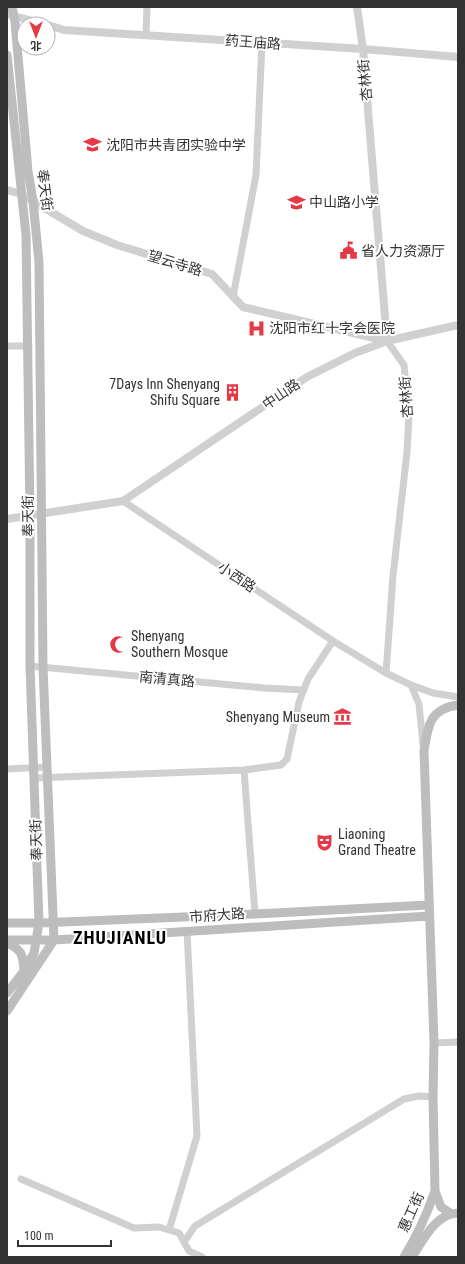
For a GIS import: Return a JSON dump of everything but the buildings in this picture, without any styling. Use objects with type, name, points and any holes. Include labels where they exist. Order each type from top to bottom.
[{"type":"main road","name":"奉天街","points":[[11,12],[15,22],[28,171],[33,200],[39,262],[43,667],[54,940]]},
{"type":"main road","name":"奉天街","points":[[7,55],[26,235],[29,346],[30,666],[39,923],[34,953],[24,971],[7,993]]},
{"type":"main road","points":[[436,1191],[433,1097],[434,1043],[428,905],[424,751],[428,724],[436,713],[449,706],[458,705]]},
{"type":"main road","name":"市府大路","points":[[7,923],[255,914],[428,905]]},
{"type":"main road","name":"市府大路","points":[[7,940],[54,940],[429,916]]},
{"type":"main road","points":[[7,1012],[54,940]]},
{"type":"main road","points":[[7,943],[17,948],[21,953],[24,971]]},
{"type":"main road","name":"惠工街","points":[[436,1191],[441,1207],[454,1213]]},
{"type":"main road","name":"惠工街","points":[[404,1257],[426,1218],[436,1191]]},
{"type":"main road","name":"惠工街","points":[[412,1257],[439,1219],[454,1213]]},
{"type":"street","points":[[146,35],[147,7]]},
{"type":"street","name":"杏林街","points":[[357,7],[363,49],[387,341],[404,365],[408,415],[407,452],[392,576],[386,673]]},
{"type":"street","points":[[11,12],[22,16]]},
{"type":"street","name":"药王庙路","points":[[56,28],[64,30],[363,49],[458,57]]},
{"type":"street","points":[[233,297],[256,175],[262,43]]},
{"type":"street","name":"望云寺路","points":[[7,190],[21,194],[33,200],[83,231],[117,245],[212,274],[243,307],[387,341]]},
{"type":"street","name":"中山路","points":[[123,501],[307,376],[355,353],[387,341],[458,325]]},
{"type":"street","points":[[7,346],[29,346]]},
{"type":"street","points":[[7,519],[123,501]]},
{"type":"street","name":"小西路","points":[[123,501],[333,640],[386,673],[411,685],[433,693],[458,697]]},
{"type":"street","points":[[34,778],[244,770],[281,765],[287,759],[299,702],[308,679],[333,640]]},
{"type":"street","name":"南清真路","points":[[30,666],[264,688],[304,690]]},
{"type":"street","points":[[411,685],[419,704],[424,751]]},
{"type":"street","points":[[7,769],[47,767]]},
{"type":"street","points":[[244,770],[255,914]]},
{"type":"street","points":[[169,1230],[198,1136],[187,931]]},
{"type":"street","points":[[434,1043],[458,1042]]},
{"type":"street","points":[[184,1242],[195,1226],[404,1099],[419,1096],[433,1097]]},
{"type":"street","points":[[21,1179],[134,1228],[159,1227],[179,1233],[189,1251],[202,1257]]},
{"type":"place","name":"沈阳市共青团实验中学","points":[[93,145]]},
{"type":"place","name":"中山路小学","points":[[296,202]]},
{"type":"place","name":"省人力资源厅","points":[[348,251]]},
{"type":"place","name":"沈阳市红十字会医院","points":[[256,328]]},
{"type":"place","name":"7Days Inn Shenyang Shifu Square","points":[[233,392]]},
{"type":"place","name":"Shenyang Southern Mosque","points":[[118,644]]},
{"type":"place","name":"Shenyang Museum","points":[[343,717]]},
{"type":"place","name":"Liaoning Grand Theatre","points":[[325,842]]},
{"type":"district","name":"ZHUJIANLU","points":[[120,938]]}]
